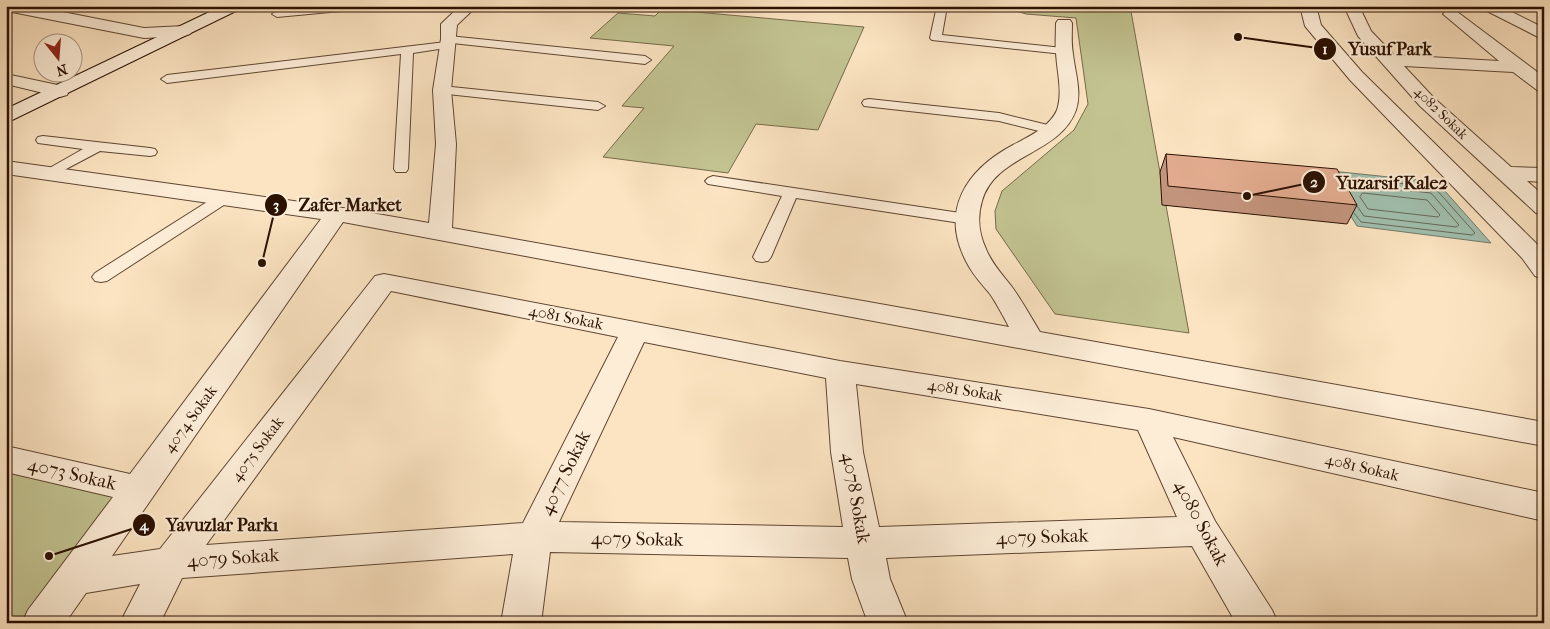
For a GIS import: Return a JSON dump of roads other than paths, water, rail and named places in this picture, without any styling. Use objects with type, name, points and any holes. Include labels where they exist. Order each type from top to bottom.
[{"type":"street","points":[[108,50],[205,6]]},
{"type":"street","points":[[6,117],[235,6]]},
{"type":"street","points":[[440,234],[446,144],[442,90],[449,42],[449,24],[470,6]]},
{"type":"street","points":[[1308,6],[1313,26],[1356,76],[1532,253],[1544,271]]},
{"type":"street","name":"4082 Sokak","points":[[1351,6],[1364,33],[1427,102],[1544,208]]},
{"type":"street","points":[[1488,6],[1544,34]]},
{"type":"street","points":[[6,9],[13,7],[144,33],[184,31]]},
{"type":"street","points":[[1451,14],[1517,67],[1544,86]]},
{"type":"street","points":[[1031,342],[1002,292],[980,263],[970,241],[967,219],[968,208],[974,191],[986,174],[1000,162],[1052,130],[1064,116],[1068,90],[1063,51],[1064,23]]},
{"type":"street","points":[[1388,60],[1517,67]]},
{"type":"street","points":[[6,79],[60,91]]},
{"type":"street","points":[[6,97],[39,82]]},
{"type":"street","points":[[6,167],[337,214],[1544,434]]},
{"type":"street","points":[[1506,173],[1544,175]]},
{"type":"street","name":"4074 Sokak","points":[[42,623],[337,214]]},
{"type":"street","name":"4081 Sokak","points":[[384,282],[840,371],[1149,420],[1544,507]]},
{"type":"street","name":"4075 Sokak","points":[[140,623],[171,563],[384,282]]},
{"type":"street","name":"4077 Sokak","points":[[520,623],[534,537],[634,330]]},
{"type":"street","name":"4078 Sokak","points":[[840,371],[847,452],[864,543],[871,579],[888,623]]},
{"type":"street","name":"4080 Sokak","points":[[1149,420],[1202,531],[1258,623]]},
{"type":"street","name":"4073 Sokak","points":[[6,459],[139,489]]},
{"type":"street","name":"4079 Sokak","points":[[74,578],[171,563],[534,537],[864,543],[1202,531]]},
{"type":"lane","points":[[277,14],[362,6]]},
{"type":"lane","points":[[942,6],[936,38],[1063,51]]},
{"type":"lane","points":[[167,78],[407,50],[449,42],[645,60]]},
{"type":"lane","points":[[400,169],[407,50]]},
{"type":"lane","points":[[442,90],[598,106]]},
{"type":"lane","points":[[869,103],[999,117],[1052,130]]},
{"type":"lane","points":[[43,140],[150,152]]},
{"type":"lane","points":[[51,173],[98,146]]},
{"type":"lane","points":[[713,181],[967,219]]},
{"type":"lane","points":[[762,257],[791,192]]},
{"type":"lane","points":[[101,277],[224,198]]},
{"type":"water","points":[[1322,170],[1437,182],[1491,243],[1357,226]]},
{"type":"place","name":"Yusuf Park","points":[[1238,37]]},
{"type":"place","name":"Yuzarsif Kale2","points":[[1247,196]]},
{"type":"place","name":"Zafer Market","points":[[262,263]]},
{"type":"place","name":"Yavuzlar Parkı","points":[[49,556]]}]
